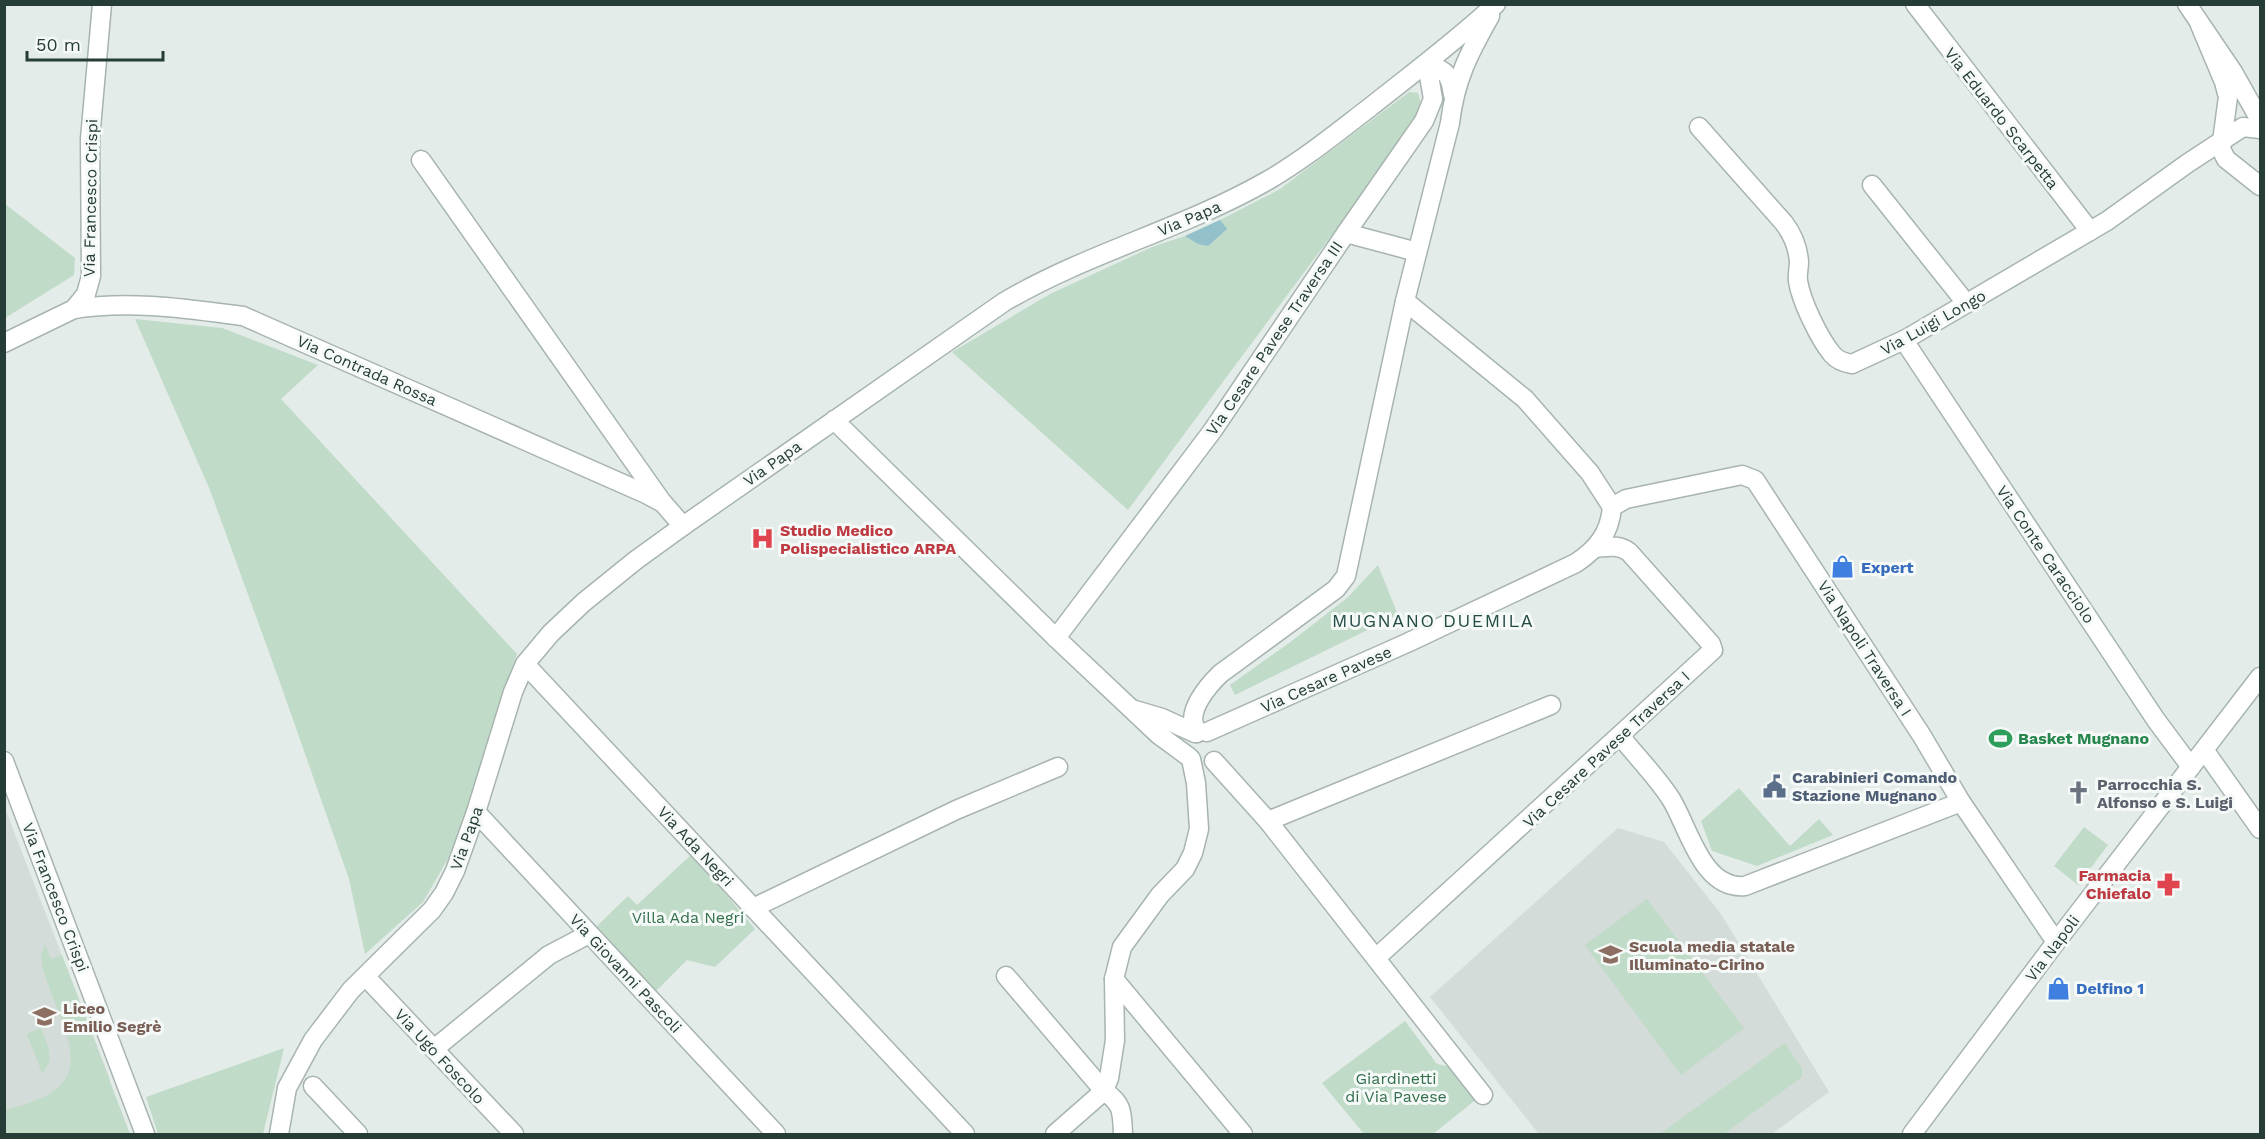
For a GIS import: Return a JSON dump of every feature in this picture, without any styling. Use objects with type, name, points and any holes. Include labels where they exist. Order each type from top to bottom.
[{"type":"street","name":"Via Francesco Crispi","points":[[74,309],[86,294],[91,276],[90,139],[102,4]]},
{"type":"street","name":"Via Eduardo Scarpetta","points":[[1915,4],[2090,231]]},
{"type":"street","points":[[2187,4],[2233,72],[2260,120]]},
{"type":"street","points":[[1453,95],[1470,50],[1496,5]]},
{"type":"street","name":"Via Papa","points":[[279,1134],[287,1088],[330,1016],[351,990],[432,910],[444,893],[476,812],[513,692],[525,664],[551,633],[584,602],[683,526],[1004,302],[1058,273],[1220,205],[1299,161],[1427,64],[1496,5]]},
{"type":"street","points":[[2200,25],[2228,97],[2221,149],[2226,159],[2260,186]]},
{"type":"street","points":[[1200,733],[1193,718],[1208,686],[1220,674],[1336,589],[1346,576],[1405,301],[1450,123],[1453,95],[1451,80],[1443,70],[1427,64]]},
{"type":"street","name":"Via Cesare Pavese Traversa III","points":[[1056,638],[1213,430],[1424,122],[1433,99],[1427,64]]},
{"type":"street","name":"Via Luigi Longo","points":[[1699,127],[1793,236],[1797,249],[1798,279],[1802,296],[1832,354],[1852,364],[1906,339],[2107,221],[2243,128],[2260,129]]},
{"type":"street","name":"Via Contrada Rossa","points":[[421,160],[663,503],[683,526]]},
{"type":"street","points":[[1872,185],[1966,303]]},
{"type":"street","points":[[1346,233],[1417,252]]},
{"type":"street","points":[[1405,301],[1525,399],[1590,473],[1612,507]]},
{"type":"street","name":"Via Contrada Rossa","points":[[74,309],[108,305],[175,307],[243,316],[663,503]]},
{"type":"street","points":[[4,343],[74,309]]},
{"type":"street","name":"Via Conte Caracciolo","points":[[1906,339],[1906,345],[2156,720],[2191,767]]},
{"type":"street","points":[[834,420],[1056,638],[1159,735],[1200,764],[1214,761],[1219,752],[1218,742],[1212,734],[1200,733],[1133,709]]},
{"type":"street","name":"Via Napoli Traversa I","points":[[1612,507],[1626,499],[1742,475],[1755,480],[1922,736],[1961,802],[2056,942]]},
{"type":"street","points":[[646,494],[654,509],[662,517],[669,522],[683,526]]},
{"type":"street","name":"Via Cesare Pavese","points":[[1200,733],[1576,563],[1595,548],[1606,534],[1611,521],[1612,507]]},
{"type":"street","name":"Via Cesare Pavese Traversa I","points":[[1376,958],[1711,653],[1713,647],[1629,552],[1622,547],[1595,548]]},
{"type":"street","name":"Via Ada Negri","points":[[525,664],[965,1134]]},
{"type":"street","name":"Via Napoli","points":[[1912,1134],[2260,677]]},
{"type":"street","points":[[1268,821],[1551,705]]},
{"type":"street","points":[[1055,1134],[1104,1091],[1109,1078],[1115,1040],[1114,979],[1122,948],[1160,895],[1185,869],[1193,853],[1199,829],[1196,783],[1187,744],[1200,733]]},
{"type":"street","points":[[1621,737],[1671,800],[1705,866],[1727,884],[1735,887],[1745,886],[1961,802]]},
{"type":"street","points":[[2205,751],[2260,829]]},
{"type":"street","name":"Via Francesco Crispi","points":[[4,761],[145,1134]]},
{"type":"street","points":[[1214,761],[1268,821],[1483,1095]]},
{"type":"street","points":[[753,908],[956,810],[1058,766]]},
{"type":"street","name":"Via Giovanni Pascoli","points":[[476,812],[776,1134]]},
{"type":"street","points":[[434,1049],[549,956],[589,934]]},
{"type":"street","points":[[1006,976],[1104,1091],[1115,1099],[1122,1117],[1123,1134]]},
{"type":"street","name":"Via Ugo Foscolo","points":[[366,977],[514,1134]]},
{"type":"street","points":[[1114,979],[1243,1134]]},
{"type":"street","points":[[313,1086],[358,1134]]},
{"type":"shaded area","name":"Liceo Emilio Segrè","points":[[4,806],[110,1079],[4,1117]]},
{"type":"shaded area","name":"Scuola media statale Illuminato-Cirino","points":[[1618,828],[1664,842],[1721,914],[1829,1092],[1772,1134],[1539,1134],[1430,997]]},
{"type":"green space","points":[[1409,92],[1418,93],[1421,103],[1414,124],[1128,510],[952,352],[1050,294],[1152,247],[1185,236],[1280,189]]},
{"type":"green space","points":[[5,204],[75,258],[74,275],[5,318]]},
{"type":"green space","points":[[135,319],[222,328],[318,365],[281,399],[517,654],[501,697],[456,845],[423,902],[365,954],[349,879],[278,677],[210,490]]},
{"type":"green space","points":[[1378,565],[1398,615],[1235,695],[1230,685],[1347,598]]},
{"type":"green space","points":[[1739,788],[1790,846],[1819,819],[1833,835],[1757,866],[1712,851],[1701,821]]},
{"type":"green space","points":[[2084,827],[2108,845],[2078,885],[2054,866]]},
{"type":"green space","name":"Villa Ada Negri","points":[[692,854],[755,929],[715,967],[687,960],[656,991],[596,927],[628,896],[637,905]]},
{"type":"green space","points":[[1647,899],[1744,1028],[1681,1075],[1585,945]]},
{"type":"green space","points":[[45,944],[51,959],[62,955],[130,1134],[5,1134],[5,1111],[44,1097],[56,1089],[69,1071],[71,1061],[68,1039],[42,967],[41,956]]},
{"type":"green space","name":"Giardinetti di Via Pavese","points":[[1405,1021],[1437,1064],[1455,1068],[1478,1098],[1433,1134],[1364,1134],[1322,1083]]},
{"type":"green space","points":[[41,1028],[49,1052],[49,1063],[42,1073],[27,1034]]},
{"type":"green space","points":[[1785,1043],[1802,1069],[1802,1077],[1724,1134],[1660,1134]]},
{"type":"green space","points":[[284,1048],[263,1134],[158,1134],[146,1097]]},
{"type":"water","points":[[1220,220],[1227,229],[1208,246],[1198,244],[1185,236]]},
{"type":"place","name":"Studio Medico Polispecialistico ARPA","points":[[762,539]]},
{"type":"place","name":"Expert","points":[[1843,567]]},
{"type":"place","name":"Basket Mugnano","points":[[2000,738]]},
{"type":"place","name":"Carabinieri Comando Stazione Mugnano","points":[[1774,786]]},
{"type":"place","name":"Parrocchia S. Alfonso e S. Luigi","points":[[2079,793]]},
{"type":"place","name":"Farmacia Chiefalo","points":[[2169,884]]},
{"type":"place","name":"Scuola media statale Illuminato-Cirino","points":[[1611,955]]},
{"type":"place","name":"Delfino 1","points":[[2058,988]]},
{"type":"place","name":"Liceo Emilio Segrè","points":[[45,1017]]},
{"type":"district","name":"MUGNANO DUEMILA","points":[[1433,621]]}]
